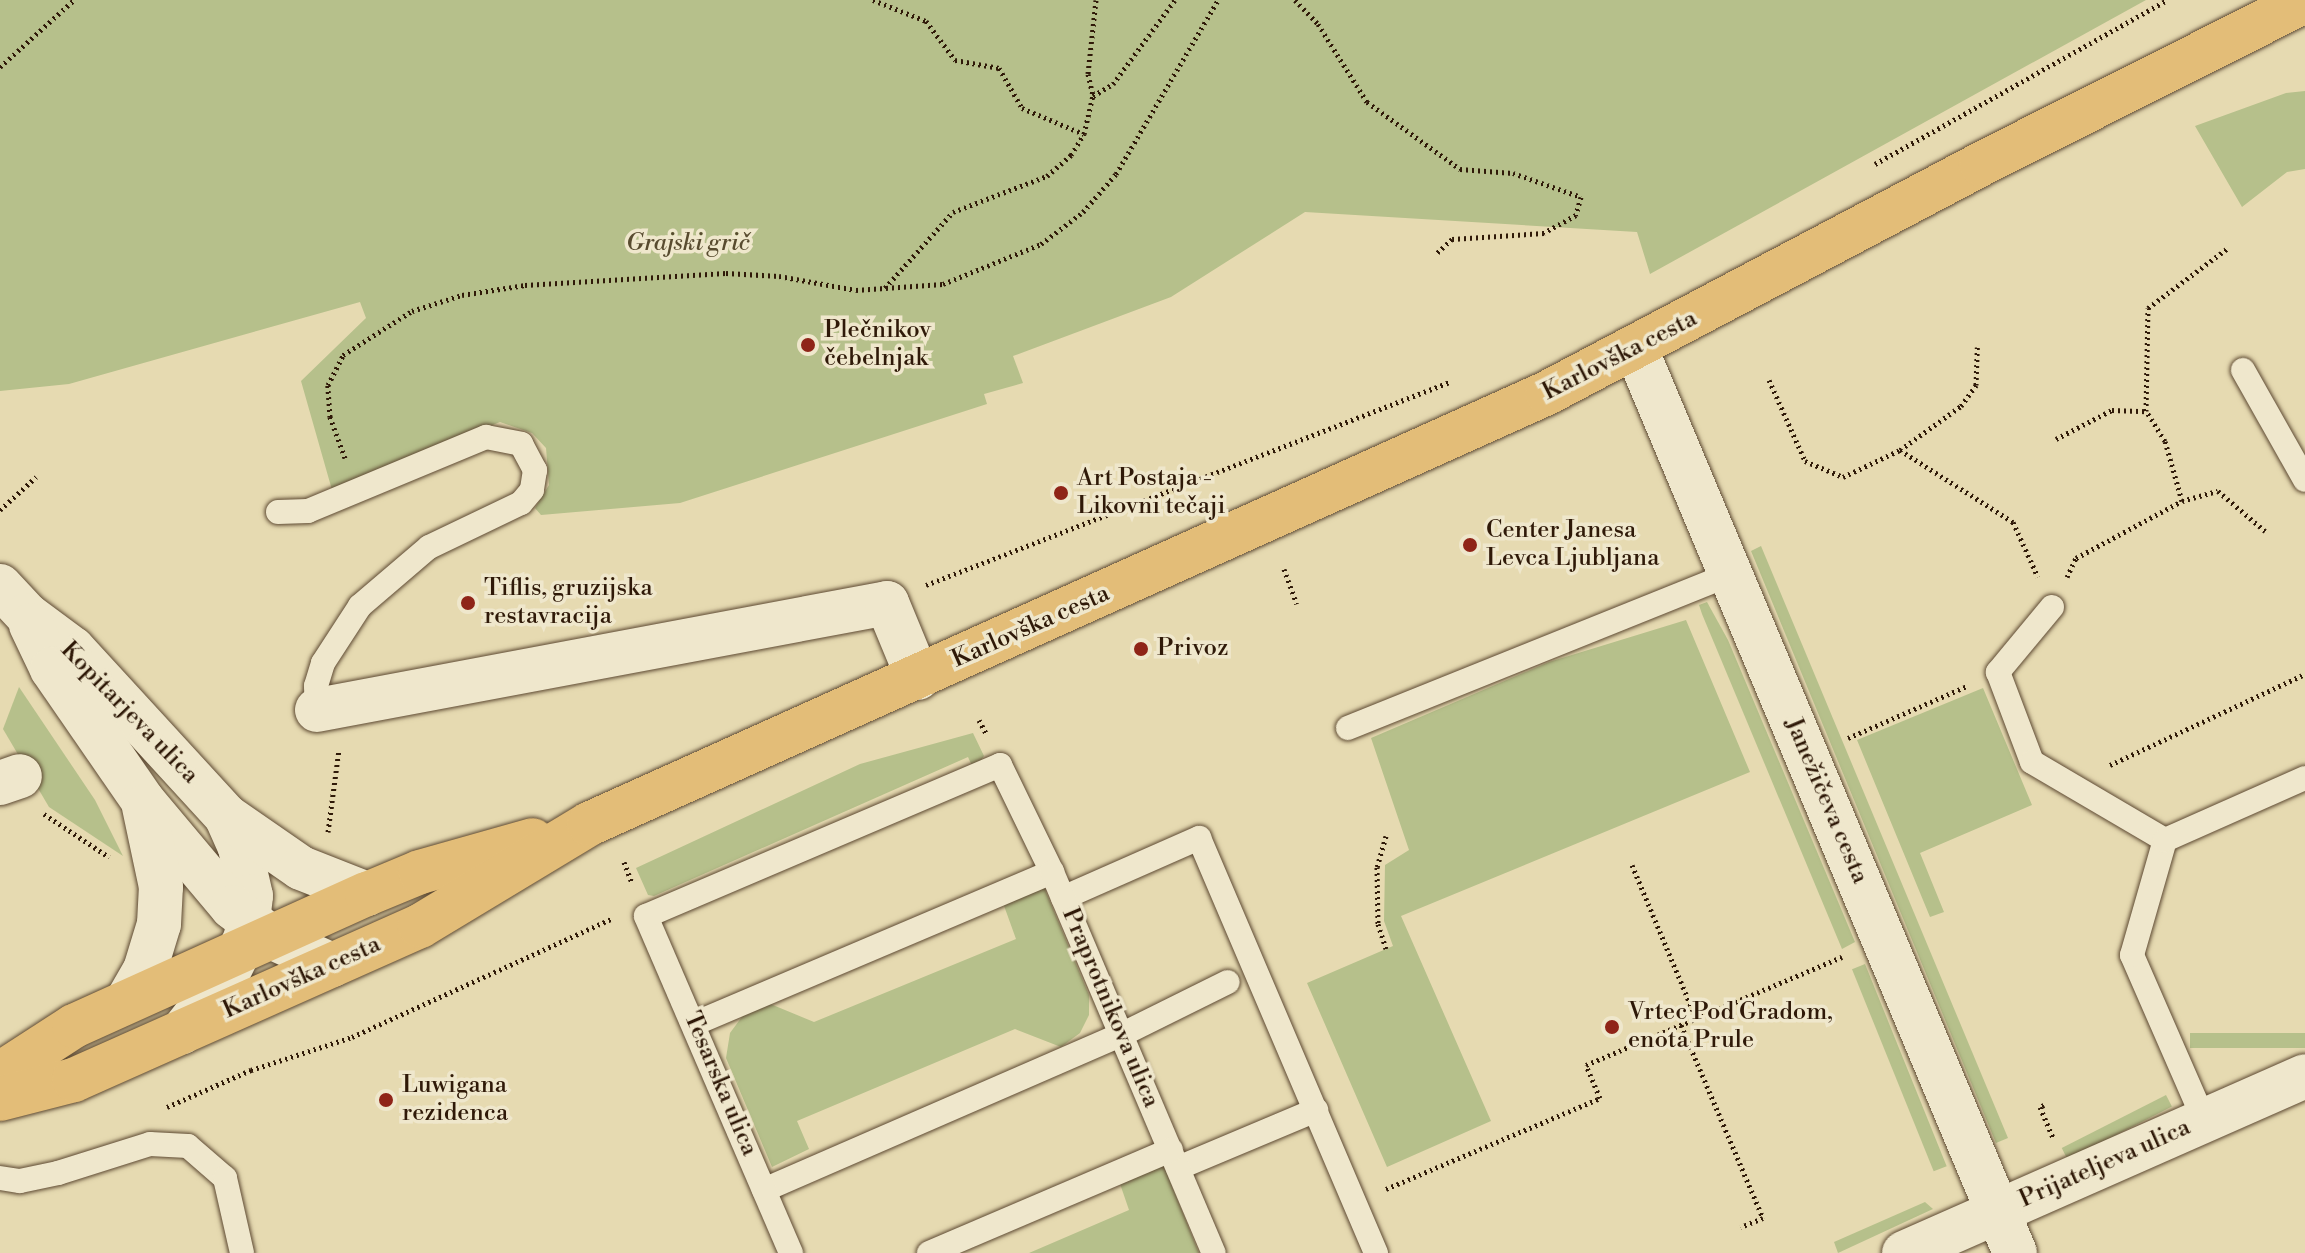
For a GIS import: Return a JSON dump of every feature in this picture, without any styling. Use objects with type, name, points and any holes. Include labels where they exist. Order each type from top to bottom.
[{"type":"main road","name":"Karlovška cesta","points":[[0,1099],[74,1080],[420,926],[589,824],[1398,463],[1636,349],[1981,164],[2305,1]]},
{"type":"main road","name":"Karlovška cesta","points":[[0,1074],[74,1026],[254,937],[420,872],[589,824]]},
{"type":"street","name":"Janežičeva cesta","points":[[1636,349],[2015,1253]]},
{"type":"street","name":"Kopitarjeva ulica","points":[[14,601],[52,669],[143,801],[254,937],[332,965]]},
{"type":"street","name":"Kopitarjeva ulica","points":[[14,601],[73,649],[226,816],[301,868],[367,894]]},
{"type":"street","points":[[331,708],[887,603],[918,678]]},
{"type":"street","name":"Kopitarjeva ulica","points":[[127,1001],[145,970],[159,924],[161,887],[143,801]]},
{"type":"street","name":"Kopitarjeva ulica","points":[[226,816],[246,875],[254,937]]},
{"type":"street","points":[[182,1032],[254,937]]},
{"type":"street","name":"Prijateljeva ulica","points":[[1904,1253],[2305,1076]]},
{"type":"lane","points":[[2243,370],[2305,480]]},
{"type":"lane","points":[[278,512],[308,511],[486,437],[521,444],[535,470],[532,490],[521,503],[429,547],[360,606],[318,675],[331,708]]},
{"type":"lane","points":[[1348,728],[1731,574]]},
{"type":"lane","points":[[2052,607],[1998,672],[2032,762],[2165,840]]},
{"type":"lane","name":"Praprotnikova ulica","points":[[646,916],[1000,765],[1052,872],[1214,1253]]},
{"type":"lane","points":[[2165,840],[2305,778]]},
{"type":"lane","points":[[1063,898],[1199,838],[1355,1203],[1372,1252]]},
{"type":"lane","points":[[2165,840],[2132,955],[2204,1120]]},
{"type":"lane","points":[[696,1023],[1052,872]]},
{"type":"lane","name":"Tesarska ulica","points":[[646,916],[696,1023],[791,1253]]},
{"type":"lane","points":[[764,1190],[1121,1035],[1228,982]]},
{"type":"lane","points":[[929,1253],[1175,1159],[1316,1110]]},
{"type":"lane","points":[[0,1178],[33,1179],[170,1142],[188,1146],[215,1164],[233,1195],[242,1253]]},
{"type":"path","points":[[0,67],[74,0]]},
{"type":"path","points":[[873,0],[926,21],[955,60],[999,68],[1022,108],[1084,134]]},
{"type":"path","points":[[885,289],[953,212],[1047,176],[1071,155],[1084,134],[1093,96],[1088,74],[1096,0]]},
{"type":"path","points":[[1093,96],[1113,84],[1175,0]]},
{"type":"path","points":[[358,492],[330,417],[328,385],[343,355],[412,311],[462,295],[525,285],[726,273],[885,289],[943,284],[989,268],[1041,244],[1083,212],[1143,135],[1218,0]]},
{"type":"path","points":[[1295,0],[1318,24],[1367,102],[1460,169],[1513,173],[1581,197],[1576,215],[1544,233],[1452,239],[1436,254]]},
{"type":"path","points":[[1862,171],[2167,0]]},
{"type":"path","points":[[2182,501],[2165,441],[2146,411],[2148,308],[2228,248]]},
{"type":"path","points":[[1769,380],[1805,461],[1843,477],[1900,450],[1961,406],[1976,385],[1977,347]]},
{"type":"path","points":[[887,603],[1321,428],[1464,376]]},
{"type":"path","points":[[2056,439],[2112,410],[2146,411]]},
{"type":"path","points":[[1900,450],[2013,522],[2052,607]]},
{"type":"path","points":[[0,510],[36,477]]},
{"type":"path","points":[[2052,607],[2076,558],[2182,501],[2218,491],[2265,531]]},
{"type":"path","points":[[1284,569],[1297,604]]},
{"type":"path","points":[[1847,738],[1998,672]]},
{"type":"path","points":[[2069,784],[2305,674]]},
{"type":"path","points":[[328,833],[331,708]]},
{"type":"path","points":[[45,815],[123,866]]},
{"type":"path","points":[[1386,836],[1377,881],[1378,924],[1386,949]]},
{"type":"path","points":[[1632,865],[1696,1018]]},
{"type":"path","points":[[177,1102],[251,1070],[352,1037],[585,930]]},
{"type":"path","points":[[1355,1203],[1600,1098],[1586,1065],[1884,939]]},
{"type":"path","points":[[1681,1025],[1763,1218],[1741,1227]]},
{"type":"path","points":[[2044,1105],[2040,1107],[2053,1138]]},
{"type":"green space","name":"Grajski grič","points":[[0,0],[2146,0],[1650,274],[1637,232],[1305,212],[1171,297],[1013,356],[1023,383],[984,394],[987,404],[680,503],[541,515],[535,508],[549,485],[546,448],[532,433],[500,422],[332,490],[301,381],[366,318],[360,302],[69,384],[0,391]]},
{"type":"green space","points":[[2305,91],[2305,169],[2287,172],[2242,207],[2195,126],[2286,93]]},
{"type":"green space","points":[[1761,546],[2008,1138],[1996,1143],[1751,551]]},
{"type":"green space","points":[[1707,602],[1728,640],[1855,942],[1842,949],[1702,614],[1699,605]]},
{"type":"green space","points":[[1686,620],[1750,772],[1401,916],[1491,1121],[1387,1167],[1307,983],[1393,946],[1384,921],[1385,865],[1409,850],[1371,738],[1549,662]]},
{"type":"green space","points":[[19,687],[95,800],[123,856],[49,807],[3,729]]},
{"type":"green space","points":[[1983,688],[2032,805],[1920,853],[1944,912],[1930,917],[1857,740]]},
{"type":"green space","points":[[973,733],[984,756],[974,770],[968,757],[654,896],[648,895],[636,868],[860,764]]},
{"type":"green space","points":[[1043,885],[1089,995],[1089,1015],[1080,1033],[1061,1047],[1015,1029],[797,1121],[809,1149],[772,1167],[726,1058],[730,1033],[744,1014],[768,1003],[814,1022],[1016,939],[1003,903]]},
{"type":"green space","points":[[1865,964],[1947,1166],[1934,1171],[1852,969]]},
{"type":"green space","points":[[2190,1033],[2305,1033],[2305,1048],[2190,1048]]},
{"type":"green space","points":[[2166,1095],[2172,1107],[2068,1160],[2062,1148]]},
{"type":"green space","points":[[1161,1159],[1199,1253],[1029,1253],[1129,1210],[1118,1178]]},
{"type":"green space","points":[[1925,1202],[1933,1209],[1838,1253],[1834,1242]]},
{"type":"place","name":"Plečnikov čebelnjak","points":[[808,345]]},
{"type":"place","name":"Art Postaja - Likovni tečaji","points":[[1061,493]]},
{"type":"place","name":"Center Janesa Levca Ljubljana","points":[[1470,545]]},
{"type":"place","name":"Tiflis, gruzijska restavracija","points":[[468,603]]},
{"type":"place","name":"Privoz","points":[[1141,649]]},
{"type":"place","name":"Vrtec Pod Gradom, enota Prule","points":[[1612,1027]]},
{"type":"place","name":"Luwigana rezidenca","points":[[386,1100]]}]
